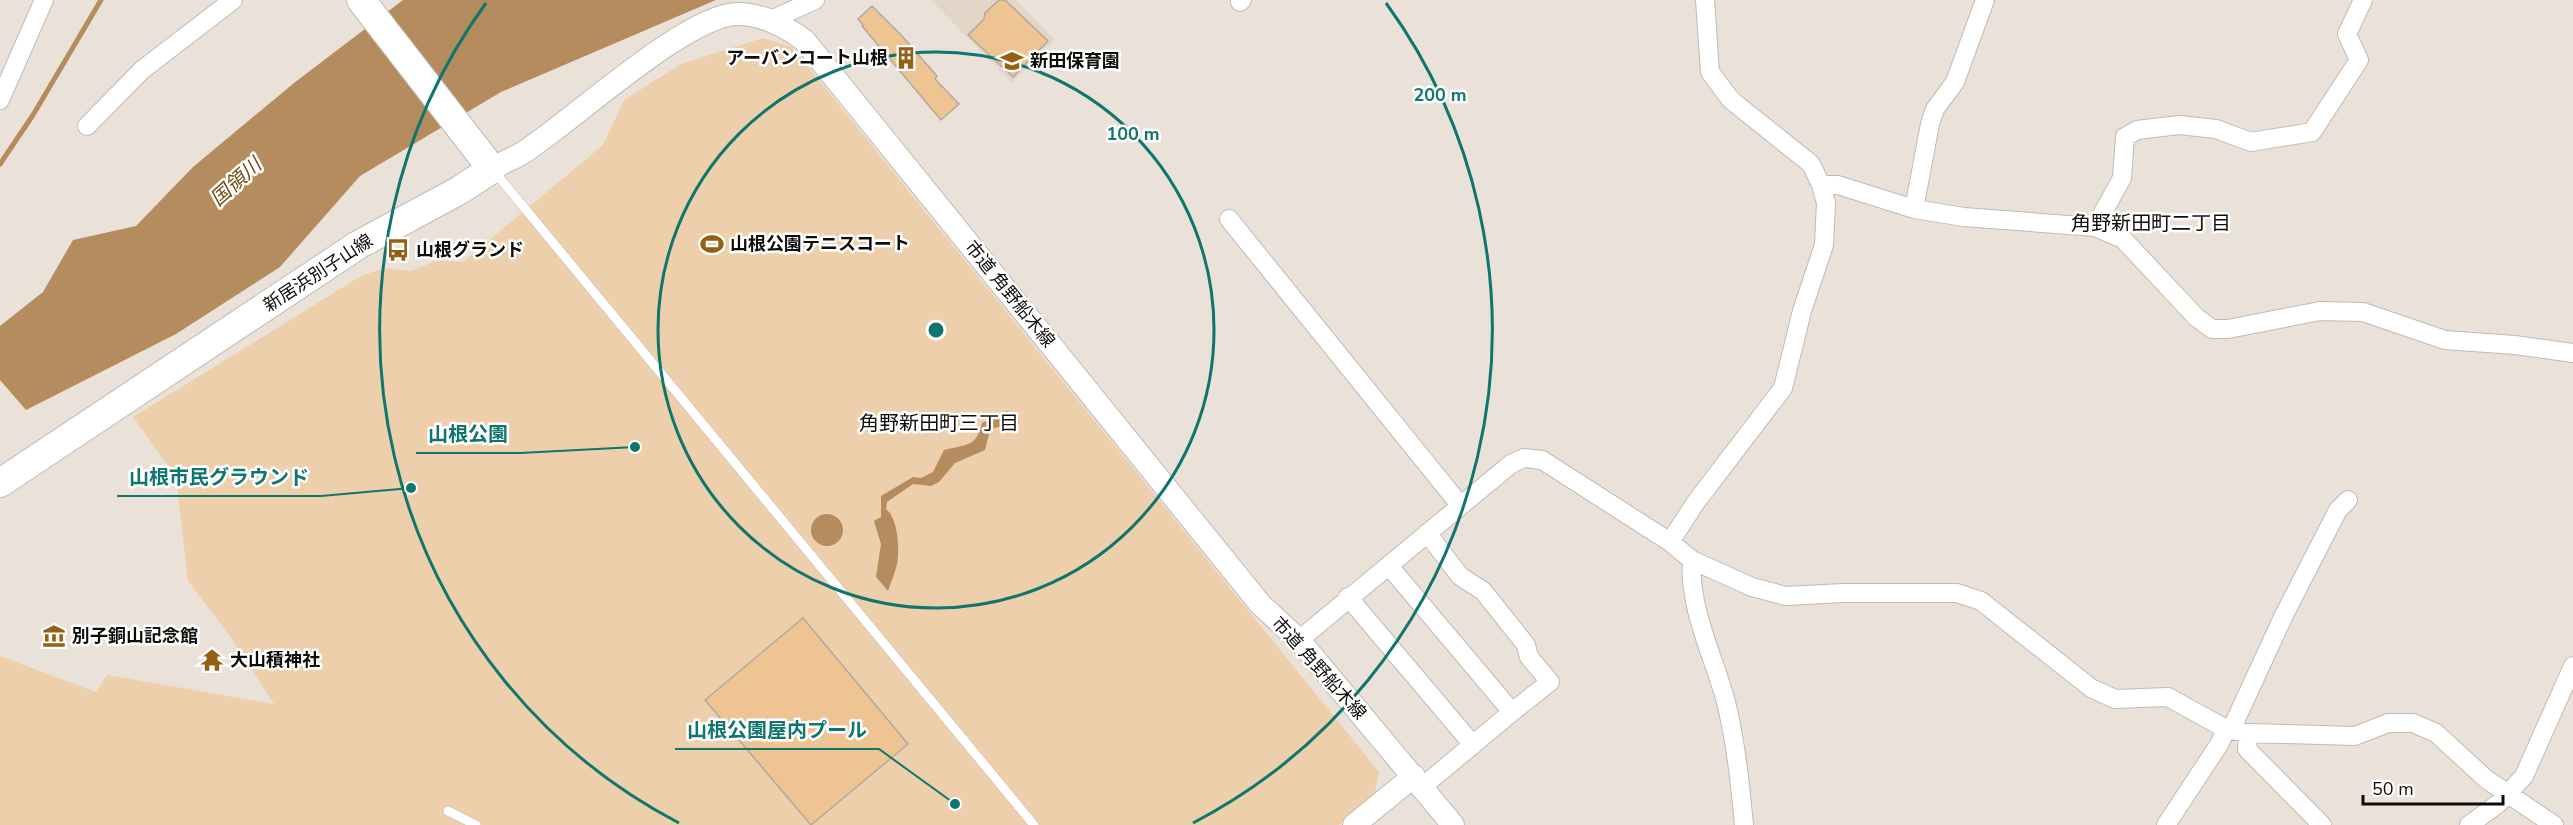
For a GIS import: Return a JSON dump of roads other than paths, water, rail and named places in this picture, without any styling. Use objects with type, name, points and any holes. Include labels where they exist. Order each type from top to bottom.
[{"type":"main road","points":[[361,0],[492,169]]},
{"type":"main road","name":"新居浜別子山線","points":[[0,483],[358,245],[460,190],[492,169]]},
{"type":"street","points":[[0,100],[44,0]]},
{"type":"street","points":[[87,126],[142,70],[232,0]]},
{"type":"street","points":[[771,20],[815,0]]},
{"type":"street","points":[[1670,542],[1696,502],[1782,388],[1802,311],[1824,244],[1826,202],[1811,164],[1731,100],[1710,72],[1705,0]]},
{"type":"street","points":[[1914,209],[1930,124],[1935,109],[1955,82],[1984,0]]},
{"type":"street","points":[[2095,227],[2122,178],[2125,137],[2137,130],[2179,125],[2216,129],[2250,142],[2312,132],[2359,60],[2347,34],[2363,0]]},
{"type":"street","name":"市道 角野船木線","points":[[492,169],[523,153],[668,45],[709,21],[736,14],[771,20],[804,40],[1261,605],[1299,640],[1453,825]]},
{"type":"street","points":[[1821,185],[1838,185],[1914,209],[1964,217],[2095,227],[2123,239],[2196,317],[2212,329],[2228,329],[2320,311],[2363,312],[2445,340],[2515,345],[2573,353]]},
{"type":"street","points":[[1229,219],[1460,505]]},
{"type":"street","points":[[1299,640],[1511,464],[1524,458],[1542,460],[1670,542],[1692,560],[1752,587],[1786,596],[1843,593],[1957,593],[1981,601],[2091,688],[2115,699],[2168,697],[2235,731],[2355,736],[2388,723],[2413,723],[2436,733],[2486,780],[2554,825]]},
{"type":"street","points":[[2166,825],[2220,743],[2235,731],[2284,615],[2338,510],[2348,500]]},
{"type":"street","points":[[1354,825],[1473,745],[1550,682],[1529,657],[1526,645],[1483,591],[1460,576],[1427,533]]},
{"type":"street","points":[[1692,560],[1691,574],[1708,652],[1725,700],[1738,758],[1744,825]]},
{"type":"street","points":[[1389,566],[1512,712]]},
{"type":"street","points":[[1348,597],[1473,745]]},
{"type":"street","points":[[2469,825],[2508,795],[2524,776],[2573,666]]},
{"type":"street","points":[[2235,731],[2247,749],[2322,825]]},
{"type":"lane","points":[[492,169],[1034,825]]},
{"type":"lane","points":[[448,811],[476,825]]},
{"type":"water","name":"国領川","points":[[403,0],[716,0],[501,92],[360,176],[280,267],[176,334],[26,410],[0,380],[0,326],[43,292],[73,240],[136,226],[193,167],[294,83]]},
{"type":"water","points":[[1007,411],[1018,417],[1019,424],[990,430],[985,450],[955,463],[939,482],[931,486],[913,484],[887,502],[886,509],[896,526],[898,550],[896,567],[888,591],[876,577],[881,544],[874,521],[881,517],[881,496],[913,477],[921,478],[933,472],[944,450],[969,444],[977,437],[982,423]]},
{"type":"water","points":[[827,514],[839,518],[843,530],[839,542],[827,546],[815,542],[811,530],[815,518]]},
{"type":"waterway","points":[[0,164],[33,115],[101,0]]},
{"type":"place","name":"アーバンコート山根","points":[[906,58]]},
{"type":"place","name":"新田保育園","points":[[1012,61]]},
{"type":"place","name":"山根公園テニスコート","points":[[712,244]]},
{"type":"place","name":"山根グランド","points":[[398,250]]},
{"type":"place","name":"山根公園","points":[[635,447]]},
{"type":"place","name":"山根市民グラウンド","points":[[411,488]]},
{"type":"place","name":"別子銅山記念館","points":[[54,636]]},
{"type":"place","name":"大山積神社","points":[[212,660]]},
{"type":"place","name":"山根公園屋内プール","points":[[955,804]]},
{"type":"district","name":"角野新田町二丁目","points":[[2151,223]]},
{"type":"district","name":"角野新田町三丁目","points":[[939,423]]}]
